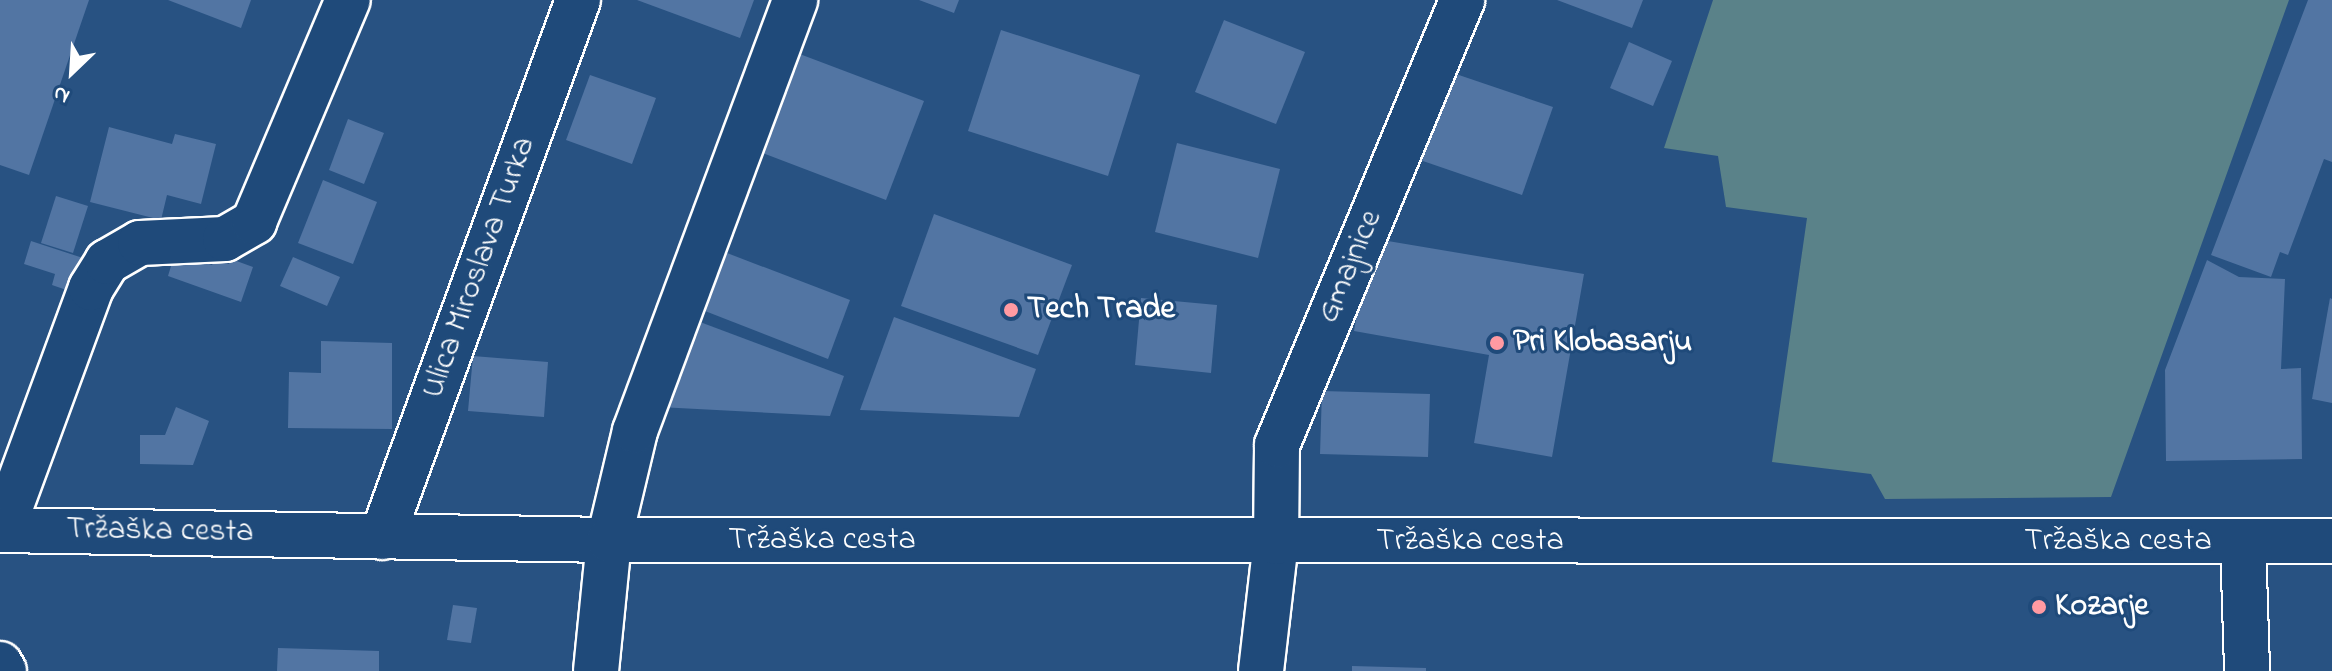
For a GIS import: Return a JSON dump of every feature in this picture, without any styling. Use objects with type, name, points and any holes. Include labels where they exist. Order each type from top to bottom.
[{"type":"street","points":[[1,530],[91,288],[107,262],[140,243],[225,239],[254,222],[348,0]]},
{"type":"street","name":"Ulica Miroslava Turka","points":[[382,537],[578,0]]},
{"type":"street","points":[[596,671],[609,540],[635,431],[795,0]]},
{"type":"street","name":"Gmajnice","points":[[1261,671],[1276,542],[1277,445],[1462,0]]},
{"type":"street","name":"Tržaška cesta","points":[[1,530],[609,540],[2332,541]]},
{"type":"street","points":[[2243,541],[2247,671]]},
{"type":"street","points":[[0,664],[4,671]]},
{"type":"green space","points":[[1713,0],[2289,0],[2111,497],[1885,499],[1871,474],[1772,462],[1807,218],[1726,207],[1718,156],[1664,148]]},
{"type":"building","points":[[0,0],[89,0],[29,175],[0,165]]},
{"type":"building","points":[[168,0],[251,0],[241,28]]},
{"type":"building","points":[[637,0],[754,0],[740,38]]},
{"type":"building","points":[[919,0],[959,0],[954,13]]},
{"type":"building","points":[[1557,0],[1643,0],[1632,28]]},
{"type":"building","points":[[2308,0],[2332,0],[2332,162],[2324,159],[2288,255],[2280,252],[2271,277],[2211,255]]},
{"type":"building","points":[[1224,20],[1305,52],[1276,124],[1195,92]]},
{"type":"building","points":[[1001,30],[1140,75],[1108,176],[968,131]]},
{"type":"building","points":[[1629,42],[1672,61],[1653,106],[1610,88]]},
{"type":"building","points":[[797,53],[924,101],[886,200],[760,152]]},
{"type":"building","points":[[1450,72],[1553,107],[1522,195],[1420,160]]},
{"type":"building","points":[[590,75],[656,98],[632,164],[566,140]]},
{"type":"building","points":[[348,119],[384,133],[364,184],[329,170]]},
{"type":"building","points":[[109,127],[172,144],[175,134],[216,144],[201,204],[167,195],[161,220],[90,202]]},
{"type":"building","points":[[1177,143],[1280,169],[1258,258],[1155,232]]},
{"type":"building","points":[[323,180],[377,202],[353,264],[298,243]]},
{"type":"building","points":[[56,196],[88,206],[73,253],[41,243]]},
{"type":"building","points":[[934,214],[1072,265],[1038,355],[901,306]]},
{"type":"building","name":"Pri Klobasarju","points":[[1370,238],[1584,274],[1552,457],[1474,443],[1489,355],[1354,331]]},
{"type":"building","points":[[31,241],[86,259],[75,293],[52,285],[55,274],[24,264]]},
{"type":"building","points":[[175,253],[212,265],[215,259],[229,264],[231,259],[253,267],[241,302],[168,276]]},
{"type":"building","points":[[727,253],[850,300],[828,359],[705,311]]},
{"type":"building","points":[[293,257],[340,277],[327,306],[280,286]]},
{"type":"building","points":[[2207,260],[2239,277],[2285,279],[2281,369],[2301,368],[2302,459],[2166,461],[2165,370]]},
{"type":"building","points":[[1141,298],[1217,305],[1211,373],[1135,365]]},
{"type":"building","points":[[2332,299],[2332,403],[2312,399]]},
{"type":"building","points":[[894,317],[1036,369],[1019,417],[860,410]]},
{"type":"building","points":[[692,319],[844,376],[830,416],[659,407]]},
{"type":"building","points":[[321,341],[392,343],[392,429],[288,428],[289,372],[321,373]]},
{"type":"building","points":[[473,356],[548,362],[544,417],[468,411]]},
{"type":"building","points":[[1322,391],[1430,394],[1428,457],[1320,454]]},
{"type":"building","points":[[176,407],[209,421],[193,465],[140,464],[140,435],[165,435]]},
{"type":"building","points":[[453,605],[477,608],[471,643],[447,640]]},
{"type":"building","points":[[278,648],[379,651],[379,671],[277,671]]},
{"type":"building","points":[[1352,666],[1426,668],[1426,671],[1352,671]]},
{"type":"place","name":"Tech Trade","points":[[1011,310]]},
{"type":"place","name":"Pri Klobasarju","points":[[1497,343]]},
{"type":"place","name":"Kozarje","points":[[2039,607]]}]
